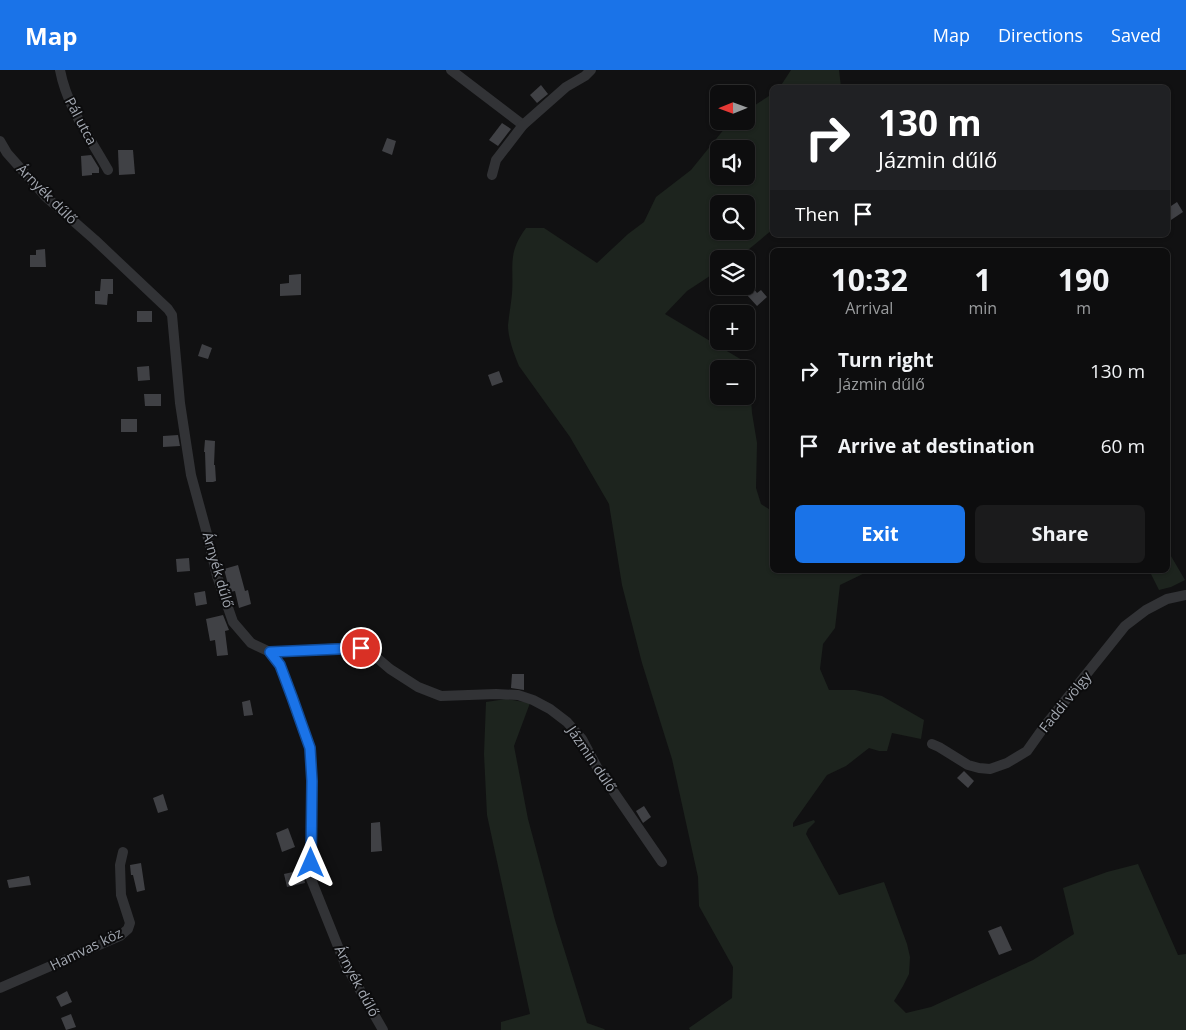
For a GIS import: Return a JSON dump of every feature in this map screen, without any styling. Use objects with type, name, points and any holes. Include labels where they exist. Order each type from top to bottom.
[{"type":"street","name":"Pál utca","points":[[60,70],[67,95],[108,170]]},
{"type":"street","points":[[451,70],[523,125]]},
{"type":"street","points":[[492,175],[496,160],[523,125],[566,88],[591,70]]},
{"type":"street","name":"Árnyék dűlő","points":[[0,141],[7,153],[46,197],[95,240],[168,309],[172,315],[180,403],[189,466],[217,576],[233,622],[250,643],[270,652],[280,665],[292,697],[310,748],[312,781],[311,878],[345,964],[383,1030]]},
{"type":"street","name":"Faddi völgy","points":[[932,744],[968,765],[979,768],[990,769],[1007,763],[1027,751],[1125,626],[1146,610],[1167,599],[1186,595]]},
{"type":"street","name":"Jázmin dűlő","points":[[270,652],[361,648],[369,651],[390,669],[418,687],[440,696],[496,694],[518,695],[533,700],[567,722],[582,739],[598,769],[662,862]]},
{"type":"street","name":"Hamvas köz","points":[[0,988],[120,936],[128,929],[130,923],[121,894],[120,865],[122,852]]},
{"type":"shaded area","points":[[791,70],[839,70],[841,85],[781,85]]},
{"type":"shaded area","points":[[770,95],[770,232],[748,250],[710,250],[710,276],[687,291],[665,314],[710,341],[710,350],[725,350],[742,360],[710,360],[710,405],[752,405],[757,443],[756,488],[761,504],[770,510],[770,573],[865,573],[840,585],[835,628],[823,644],[820,669],[829,690],[855,690],[882,696],[924,720],[921,739],[892,733],[887,751],[869,748],[846,766],[827,775],[793,823],[793,827],[814,820],[815,822],[806,834],[839,895],[884,882],[910,957],[909,974],[894,1001],[906,1013],[931,1007],[1033,960],[1074,934],[1063,888],[1107,872],[1138,864],[1178,955],[1186,954],[1186,1030],[690,1030],[689,1028],[732,998],[733,967],[699,906],[698,877],[672,759],[642,663],[622,585],[609,504],[570,437],[519,366],[510,341],[508,325],[514,253],[516,245],[526,228],[544,228],[597,263],[644,222],[656,197],[691,170],[710,147],[710,185],[755,185],[755,140],[715,140],[724,130],[755,130],[755,105]]},
{"type":"shaded area","points":[[1170,554],[1185,580],[1171,587],[1159,590],[1150,573],[1170,573]]},
{"type":"shaded area","points":[[506,699],[530,703],[514,746],[528,819],[555,920],[587,1023],[605,1030],[501,1030],[501,1022],[530,1014],[487,815],[484,754],[486,702]]},
{"type":"building","points":[[541,85],[548,94],[537,103],[530,95]]},
{"type":"building","points":[[502,123],[511,129],[498,146],[489,140]]},
{"type":"building","points":[[387,138],[396,141],[392,155],[382,151]]},
{"type":"building","points":[[118,150],[133,150],[135,174],[119,175]]},
{"type":"building","points":[[91,155],[99,168],[99,173],[82,176],[81,156]]},
{"type":"building","points":[[1177,202],[1183,212],[1171,220],[1170,207]]},
{"type":"building","points":[[45,249],[46,267],[30,267],[30,255],[36,255],[36,250]]},
{"type":"building","points":[[301,274],[301,295],[280,296],[280,284],[289,283],[289,275]]},
{"type":"building","points":[[101,279],[113,279],[113,294],[108,294],[107,305],[95,304],[95,291],[100,291]]},
{"type":"building","points":[[755,290],[757,293],[761,290],[767,297],[757,306],[747,295],[755,295]]},
{"type":"building","points":[[137,311],[152,311],[152,322],[137,322]]},
{"type":"building","points":[[202,344],[212,348],[208,359],[198,356]]},
{"type":"building","points":[[149,366],[150,380],[138,381],[137,367]]},
{"type":"building","points":[[499,371],[503,382],[492,386],[488,375]]},
{"type":"building","points":[[144,394],[161,394],[161,406],[145,406]]},
{"type":"building","points":[[121,419],[137,419],[137,432],[121,432]]},
{"type":"building","points":[[178,435],[180,446],[163,447],[163,436]]},
{"type":"building","points":[[205,440],[215,441],[214,465],[216,481],[213,482],[206,482]]},
{"type":"building","points":[[189,558],[190,571],[177,572],[176,559]]},
{"type":"building","points":[[238,565],[245,591],[248,590],[251,604],[239,608],[235,591],[230,592],[224,569]]},
{"type":"building","points":[[205,591],[207,604],[196,606],[194,593]]},
{"type":"building","points":[[223,615],[229,630],[225,631],[228,655],[217,656],[215,640],[210,641],[206,619]]},
{"type":"building","points":[[512,674],[524,674],[524,690],[511,688]]},
{"type":"building","points":[[250,700],[253,715],[244,716],[242,702]]},
{"type":"building","points":[[964,771],[974,781],[968,788],[957,778]]},
{"type":"building","points":[[163,794],[168,810],[158,813],[153,798]]},
{"type":"building","points":[[644,806],[651,817],[643,823],[636,811]]},
{"type":"building","points":[[380,822],[382,851],[371,852],[371,823]]},
{"type":"building","points":[[288,828],[295,847],[282,852],[276,833]]},
{"type":"building","points":[[141,863],[145,890],[137,892],[133,875],[131,875],[130,865]]},
{"type":"building","points":[[302,870],[305,883],[287,887],[284,874]]},
{"type":"building","points":[[29,876],[31,885],[9,888],[7,880]]},
{"type":"building","points":[[1001,926],[1012,950],[999,955],[988,931]]},
{"type":"building","points":[[67,991],[72,1002],[61,1007],[56,997]]},
{"type":"building","points":[[71,1014],[76,1027],[66,1030],[61,1018]]},
{"type":"route","points":[[311,863],[312,781],[310,748],[280,665],[270,652],[361,648]]}]
